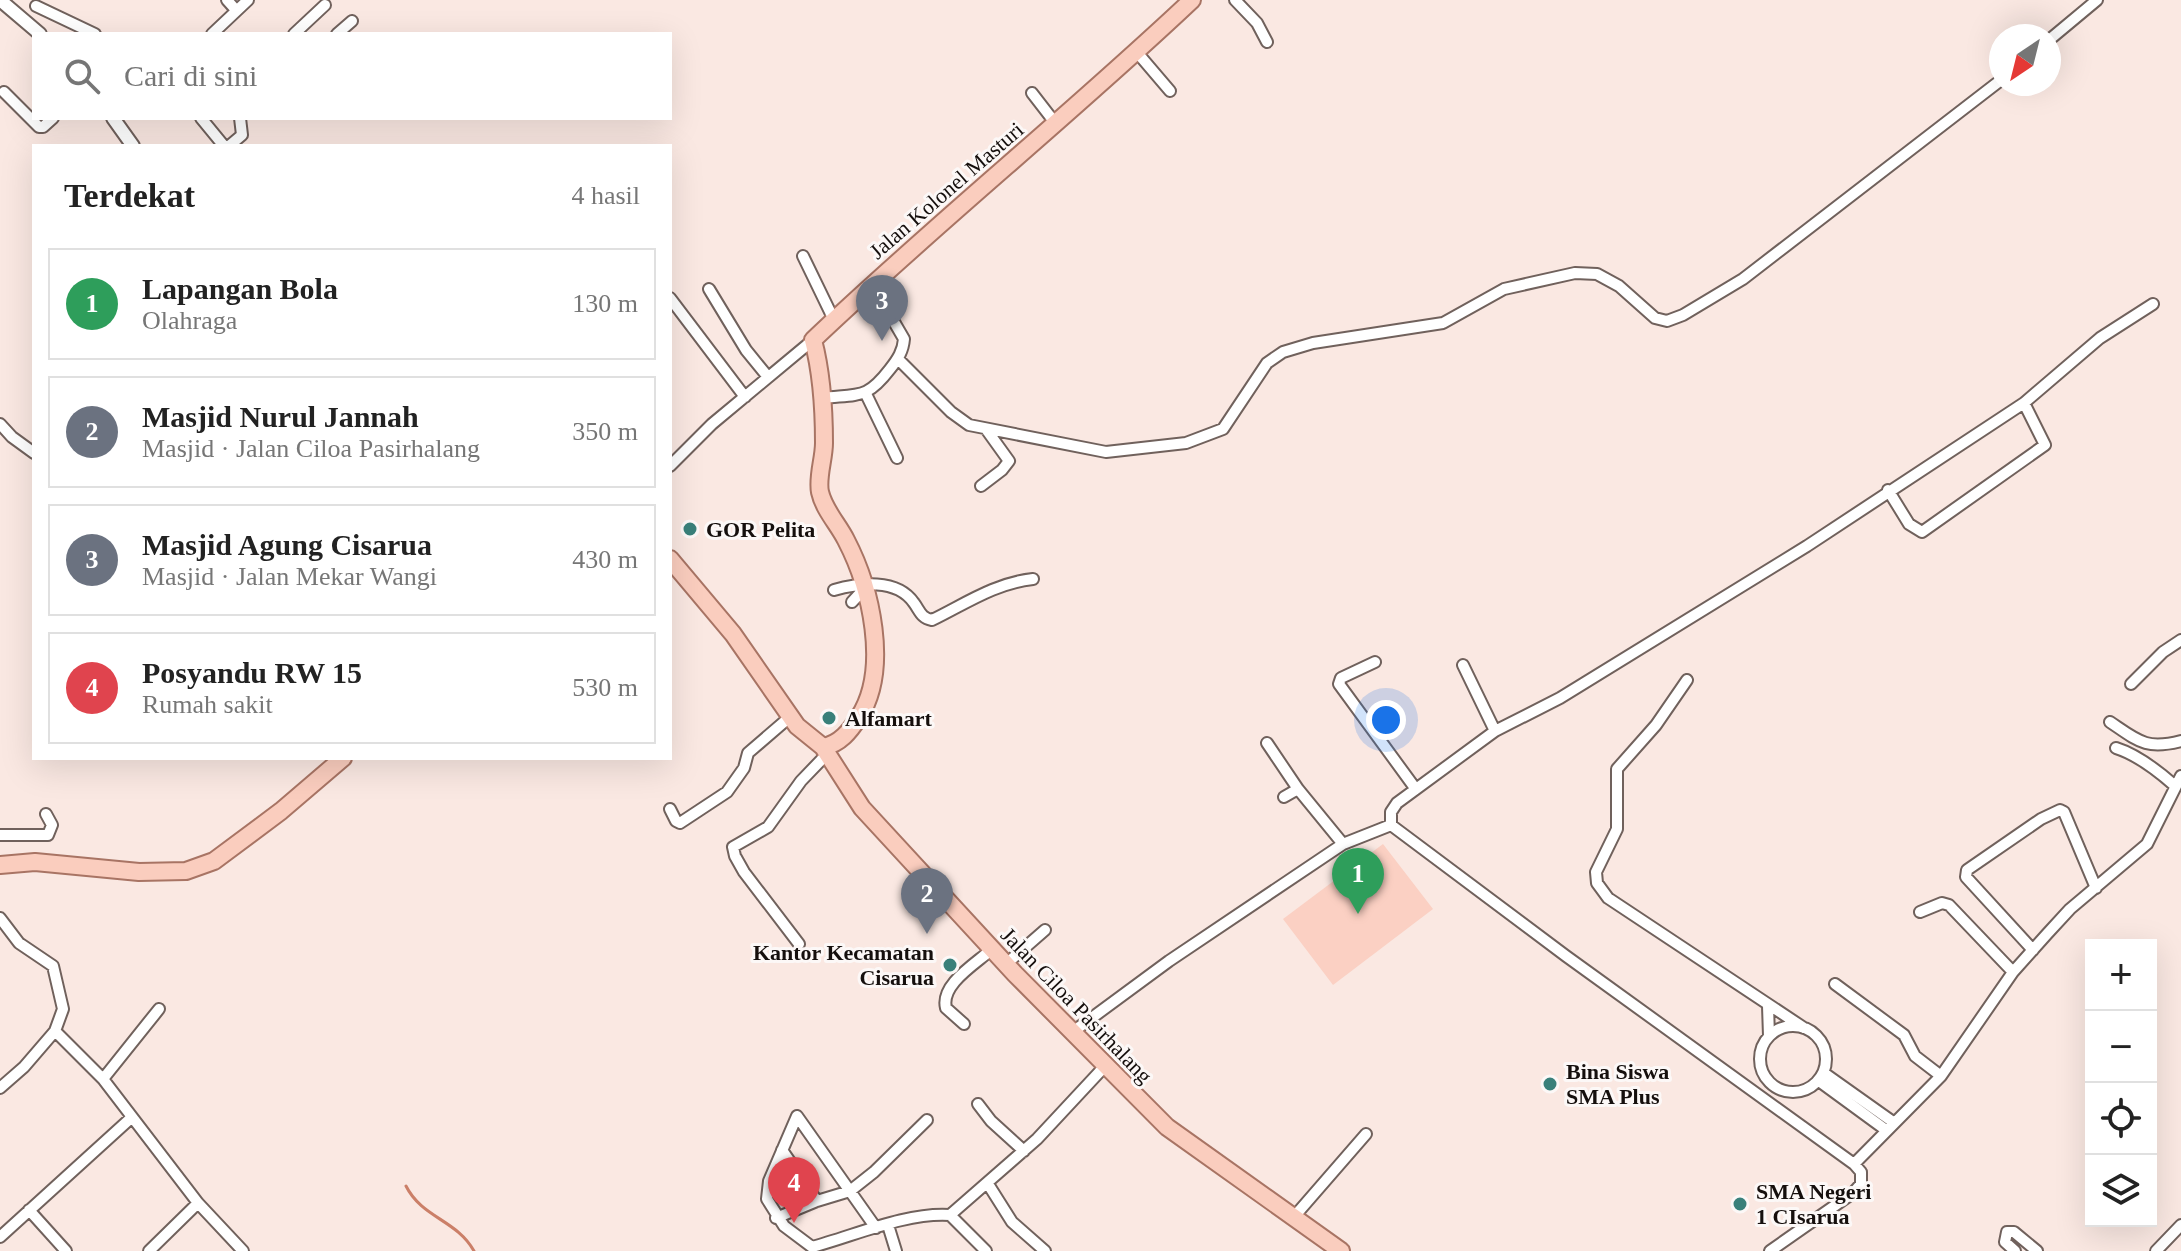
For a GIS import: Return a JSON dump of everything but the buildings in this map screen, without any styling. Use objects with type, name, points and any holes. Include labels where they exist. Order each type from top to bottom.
[{"type":"main road","name":"Jalan Kolonel Masturi","points":[[813,340],[1192,0]]},
{"type":"main road","points":[[672,561],[733,634],[797,726],[825,750],[847,733],[865,708],[872,690],[875,646],[864,587],[848,544],[821,497],[819,482],[824,445],[822,372],[813,340]]},
{"type":"main road","name":"Jalan Ciloa Pasirhalang","points":[[825,750],[862,808],[1006,964],[1167,1127],[1341,1251]]},
{"type":"main road","points":[[1,866],[35,862],[139,872],[186,871],[214,861],[281,811],[341,760]]},
{"type":"street","points":[[0,0],[38,32]]},
{"type":"street","points":[[227,0],[236,10]]},
{"type":"street","points":[[214,32],[248,0]]},
{"type":"street","points":[[1235,0],[1257,23],[1267,42]]},
{"type":"street","points":[[2061,30],[2097,0]]},
{"type":"street","points":[[296,32],[325,5]]},
{"type":"street","points":[[36,6],[91,32]]},
{"type":"street","points":[[339,32],[352,21]]},
{"type":"street","points":[[1135,50],[1170,91]]},
{"type":"street","points":[[898,359],[963,422],[986,429],[1106,452],[1186,443],[1223,429],[1267,363],[1283,352],[1313,343],[1443,323],[1504,289],[1575,273],[1597,274],[1619,286],[1655,318],[1667,321],[1683,315],[1743,279],[1989,89]]},
{"type":"street","points":[[4,92],[39,127],[51,120]]},
{"type":"street","points":[[1032,93],[1056,124]]},
{"type":"street","points":[[114,120],[132,144]]},
{"type":"street","points":[[203,120],[224,144]]},
{"type":"street","points":[[229,144],[242,135],[240,120]]},
{"type":"street","points":[[803,256],[834,320]]},
{"type":"street","points":[[823,398],[866,394],[882,382],[898,359],[904,339],[872,284]]},
{"type":"street","points":[[709,289],[746,350],[768,377]]},
{"type":"street","points":[[672,301],[745,397]]},
{"type":"street","points":[[1391,825],[1394,807],[1415,788],[1495,731],[1560,698],[1807,546],[2024,403],[2100,338],[2153,304]]},
{"type":"street","points":[[672,464],[712,424],[813,340]]},
{"type":"street","points":[[866,394],[897,458]]},
{"type":"street","points":[[1888,490],[1909,524],[1922,532],[2045,445],[2024,403]]},
{"type":"street","points":[[0,424],[32,452]]},
{"type":"street","points":[[981,486],[1009,461],[986,429]]},
{"type":"street","points":[[834,590],[894,587],[909,597],[923,617],[932,620],[983,593],[1033,579]]},
{"type":"street","points":[[852,602],[864,587]]},
{"type":"street","points":[[2131,684],[2163,652],[2181,640]]},
{"type":"street","points":[[1375,662],[1341,678],[1339,684],[1415,788]]},
{"type":"street","points":[[1463,665],[1495,731]]},
{"type":"street","points":[[1687,680],[1656,725],[1617,769],[1617,829],[1596,872],[1597,883],[1608,898],[1816,1035],[1824,1046],[1827,1059],[1821,1077],[1808,1089],[1795,1093],[1782,1091],[1771,1084],[1763,1073],[1760,1061],[1762,1048],[1769,1036],[1785,1027],[1804,1028]]},
{"type":"street","points":[[670,809],[680,823],[720,799],[741,774],[748,753],[791,716]]},
{"type":"street","points":[[2110,722],[2145,745],[2181,741]]},
{"type":"street","points":[[1267,743],[1298,789],[1343,844]]},
{"type":"street","points":[[2116,748],[2158,771],[2174,785]]},
{"type":"street","points":[[799,944],[744,872],[733,847],[768,827],[825,750]]},
{"type":"street","points":[[1854,1164],[1941,1076],[2013,972],[2070,909],[2147,844],[2181,776]]},
{"type":"street","points":[[1284,797],[1298,789]]},
{"type":"street","points":[[2033,950],[1966,877],[1967,870],[2041,819],[2060,810],[2064,812],[2096,888]]},
{"type":"street","points":[[0,835],[48,835],[52,825],[46,814]]},
{"type":"street","points":[[1074,1031],[1169,961],[1343,844],[1391,825]]},
{"type":"street","points":[[1391,825],[1854,1164],[1863,1178],[1858,1189],[1770,1251]]},
{"type":"street","points":[[1920,912],[1942,903],[1949,905],[2013,972]]},
{"type":"street","points":[[0,918],[19,943],[53,966],[63,1009],[55,1031],[24,1067],[0,1088]]},
{"type":"street","points":[[1006,964],[1045,930]]},
{"type":"street","points":[[964,1024],[946,1008],[945,996],[950,986],[992,949]]},
{"type":"street","points":[[1835,984],[1904,1035],[1915,1056],[1941,1076]]},
{"type":"street","points":[[1768,1006],[1769,1036]]},
{"type":"street","points":[[103,1079],[159,1009]]},
{"type":"street","points":[[55,1031],[103,1079],[198,1203],[243,1251]]},
{"type":"street","points":[[876,1228],[798,1116],[767,1191],[769,1206],[776,1218],[813,1249],[888,1225],[950,1215],[1024,1151],[1105,1066]]},
{"type":"street","points":[[1821,1077],[1890,1126]]},
{"type":"street","points":[[978,1104],[991,1121],[1024,1151]]},
{"type":"street","points":[[0,1237],[131,1118]]},
{"type":"street","points":[[776,1218],[850,1191],[927,1120]]},
{"type":"street","points":[[1293,1218],[1366,1134]]},
{"type":"street","points":[[782,1150],[817,1201]]},
{"type":"street","points":[[988,1184],[1012,1222],[1045,1251]]},
{"type":"street","points":[[149,1251],[198,1203]]},
{"type":"street","points":[[29,1210],[66,1251]]},
{"type":"street","points":[[950,1215],[986,1251]]},
{"type":"street","points":[[888,1225],[896,1251]]},
{"type":"street","points":[[2156,1251],[2181,1225]]},
{"type":"street","points":[[2015,1251],[2005,1242],[2007,1232],[2014,1232],[2037,1251]]},
{"type":"shaded area","points":[[1383,844],[1433,909],[1333,985],[1283,919]]},
{"type":"waterway","points":[[406,1186],[421,1205],[458,1232],[474,1251]]},
{"type":"place","name":"Masjid Agung Cisarua","points":[[882,341]]},
{"type":"place","name":"GOR Pelita","points":[[690,529]]},
{"type":"place","name":"Alfamart","points":[[829,718]]},
{"type":"place","name":"Lapangan Bola","points":[[1358,914]]},
{"type":"place","name":"Masjid Nurul Jannah","points":[[927,934]]},
{"type":"place","name":"Kantor Kecamatan Cisarua","points":[[950,965]]},
{"type":"place","name":"Bina Siswa SMA Plus","points":[[1550,1084]]},
{"type":"place","name":"SMA Negeri 1 CIsarua","points":[[1740,1204]]},
{"type":"place","name":"Posyandu RW 15","points":[[794,1223]]}]
